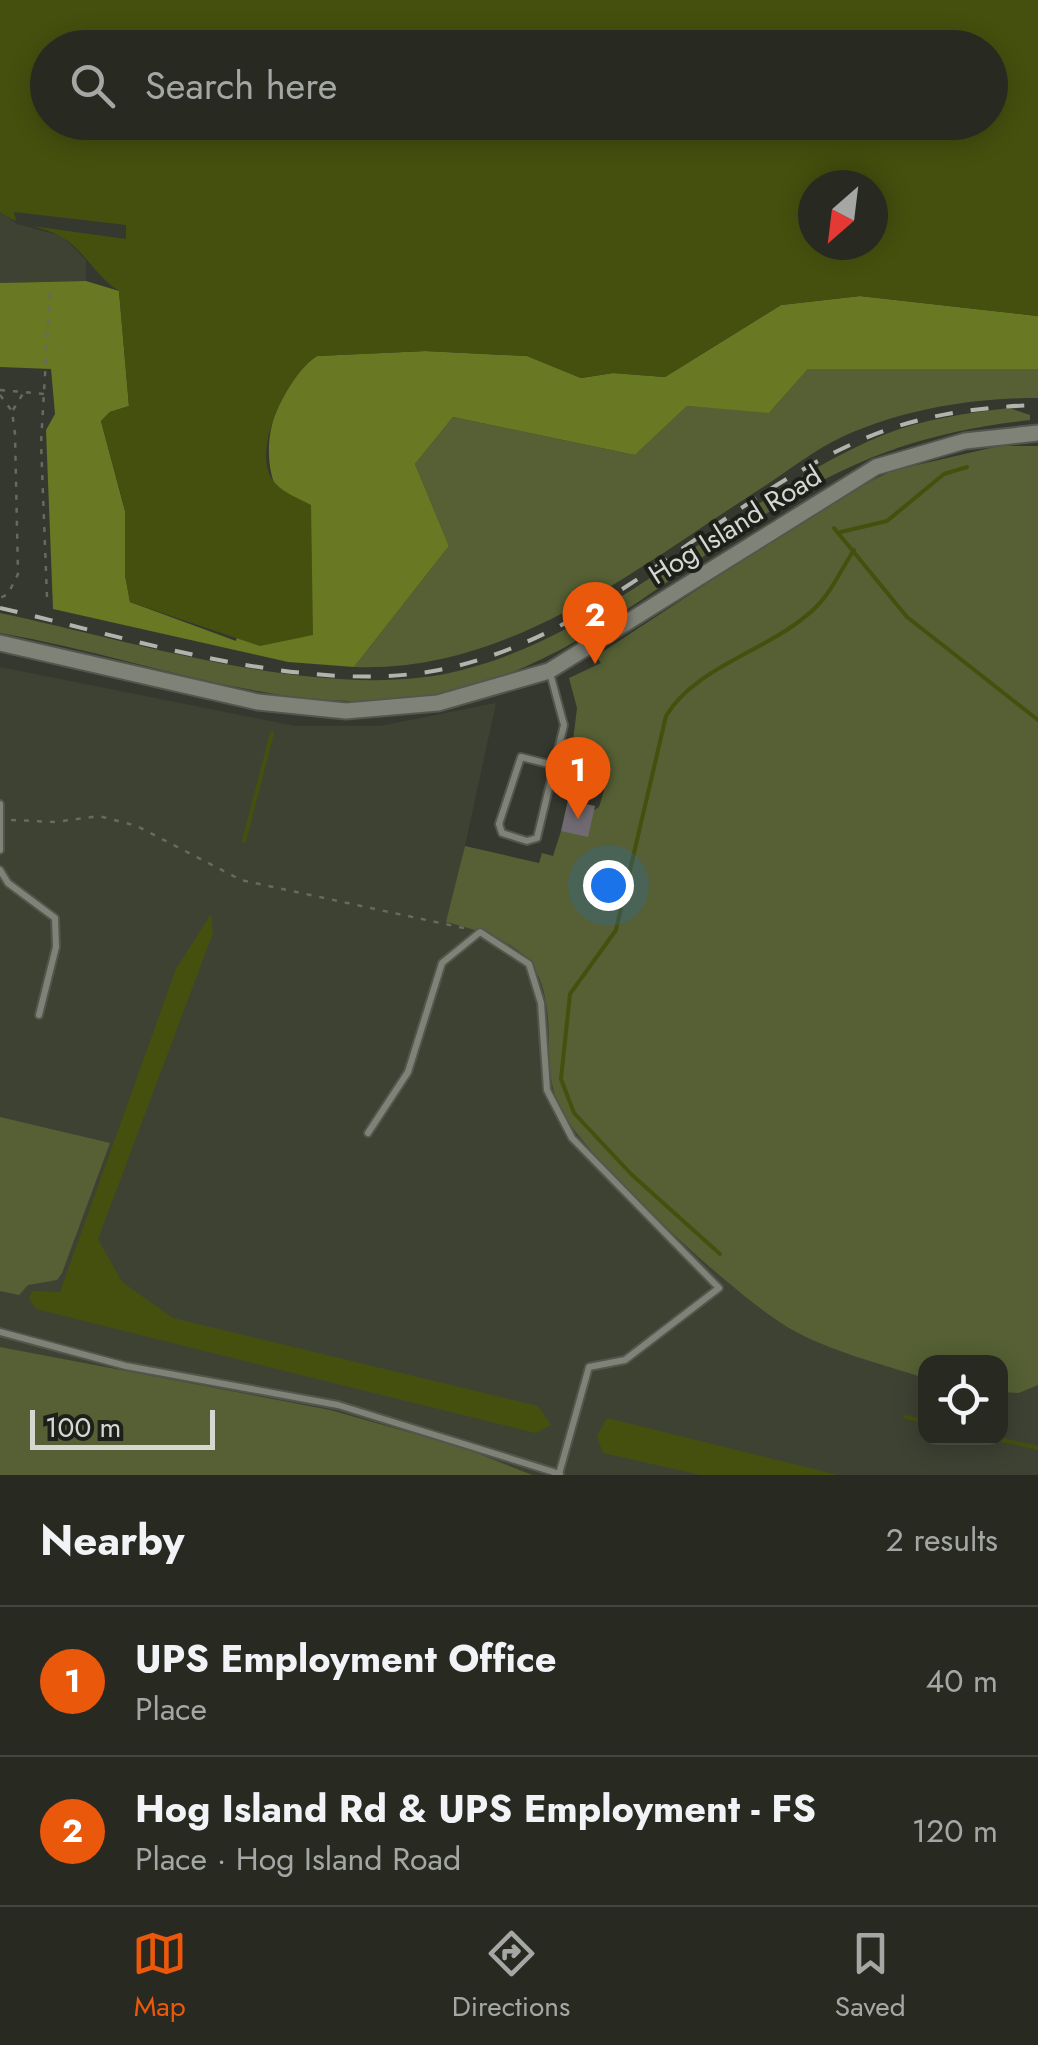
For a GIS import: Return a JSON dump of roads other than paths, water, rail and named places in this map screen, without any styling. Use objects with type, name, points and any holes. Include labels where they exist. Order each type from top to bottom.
[{"type":"street","name":"Hog Island Road","points":[[0,643],[258,702],[346,710],[438,704],[549,671],[876,467],[965,441],[1038,433]]},
{"type":"lane","points":[[549,671],[564,725],[554,764],[537,838],[527,841],[502,833],[498,824],[521,757],[554,764],[604,778]]},
{"type":"lane","points":[[0,804],[0,850]]},
{"type":"lane","points":[[0,870],[8,883],[54,918],[56,947],[39,1015]]},
{"type":"lane","points":[[0,1332],[126,1366],[338,1405],[561,1474],[589,1366],[625,1360],[719,1288],[572,1138],[547,1090],[541,1002],[529,964],[480,932],[442,963],[408,1072],[368,1133]]},
{"type":"waterway","points":[[841,532],[887,521],[944,474],[967,467]]},
{"type":"waterway","points":[[834,528],[907,617],[1038,720]]},
{"type":"waterway","points":[[720,1254],[631,1174],[574,1113],[561,1079],[570,994],[616,930],[666,716],[680,698],[715,670],[798,623],[815,608],[854,550]]},
{"type":"waterway","points":[[244,841],[272,733]]},
{"type":"waterway","points":[[906,1417],[918,1420]]},
{"type":"waterway","points":[[1008,1441],[1038,1448]]},
{"type":"railway","points":[[0,608],[162,648],[276,670],[332,676],[387,676],[439,670],[498,654],[553,630],[656,567],[756,498],[861,440],[904,424],[948,414],[1038,405]]},
{"type":"place","name":"Hog Island Rd & UPS Employment - FS","points":[[595,664]]},
{"type":"place","name":"UPS Employment Office","points":[[578,819]]}]
